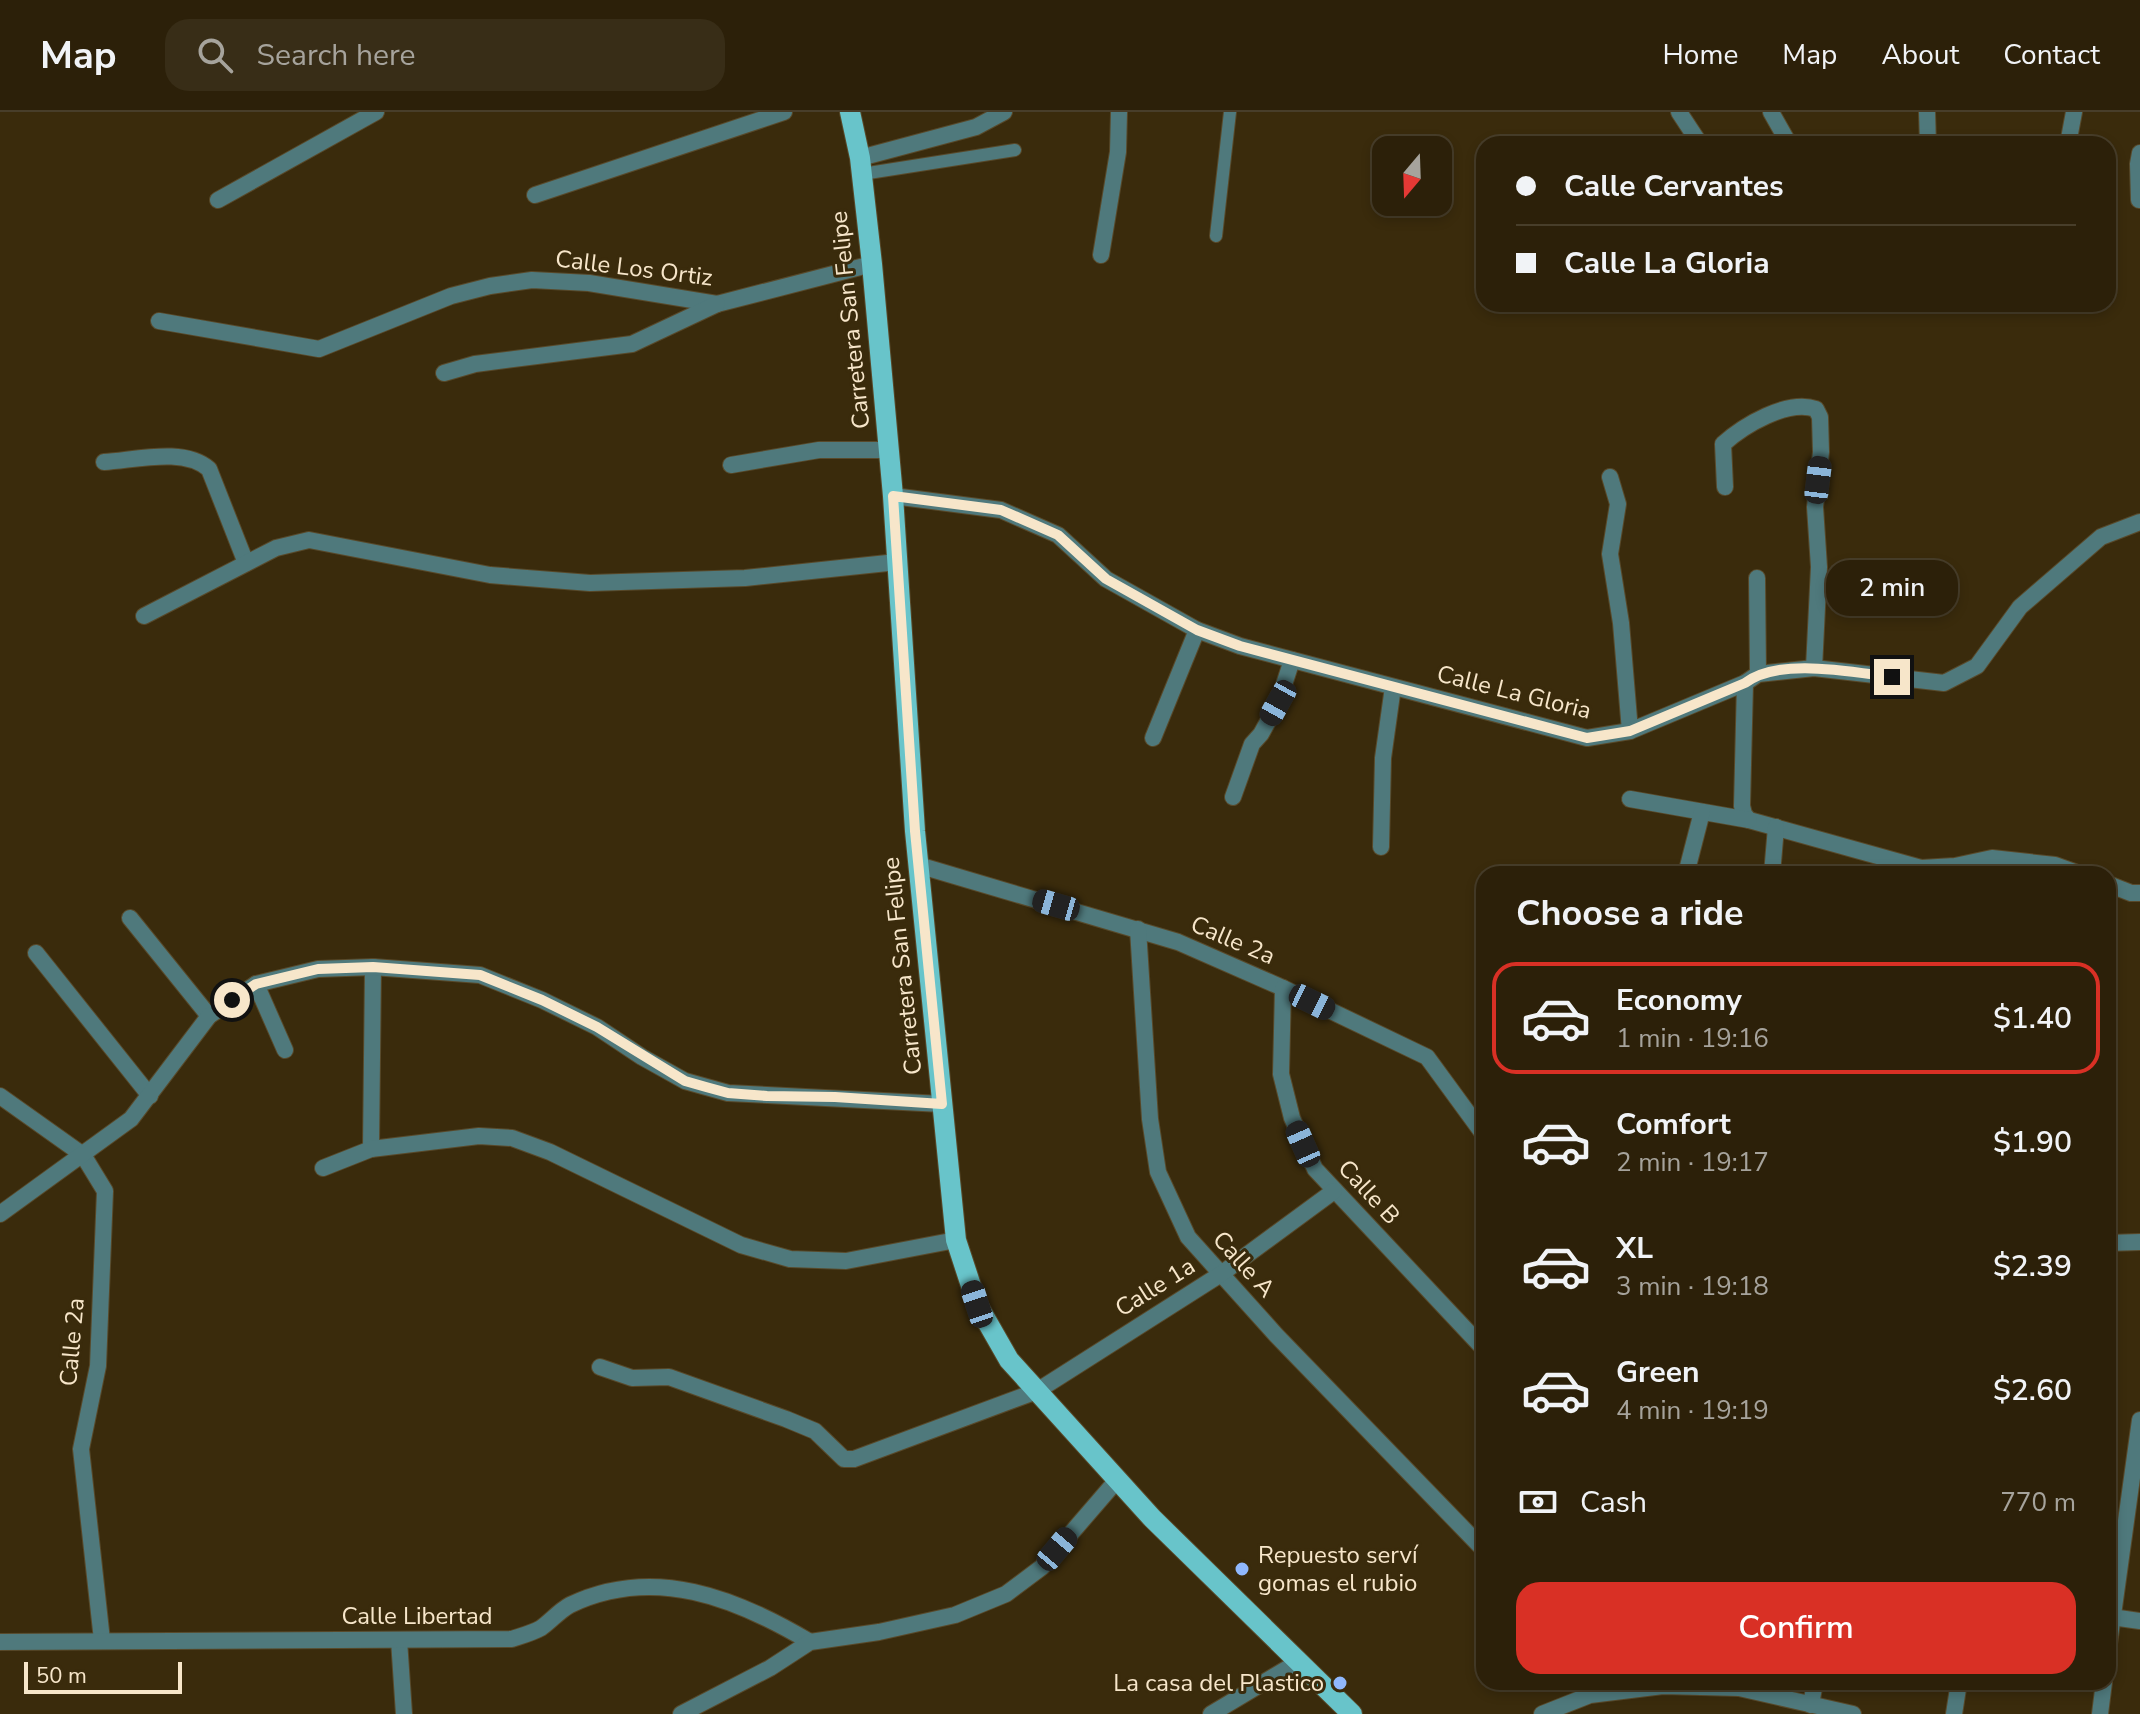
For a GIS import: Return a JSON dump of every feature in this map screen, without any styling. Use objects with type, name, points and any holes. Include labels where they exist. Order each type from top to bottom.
[{"type":"main road","name":"Carretera San Felipe","points":[[850,112],[861,166],[872,264],[893,496],[918,865],[956,1240],[977,1304],[1009,1360],[1152,1518],[1352,1714]]},
{"type":"street","points":[[218,200],[376,112]]},
{"type":"street","points":[[535,195],[784,112]]},
{"type":"street","points":[[861,166],[976,127],[1004,112]]},
{"type":"street","points":[[1101,255],[1118,152],[1119,112]]},
{"type":"street","points":[[1679,112],[1695,136]]},
{"type":"street","points":[[1771,112],[1784,136]]},
{"type":"street","points":[[1927,112],[1928,136]]},
{"type":"street","points":[[2070,136],[2074,112]]},
{"type":"street","points":[[2139,200],[2140,153]]},
{"type":"street","name":"Calle Los Ortiz","points":[[159,321],[319,349],[451,296],[490,286],[532,280],[589,283],[717,304],[872,264]]},
{"type":"street","points":[[444,373],[475,364],[632,344],[717,304]]},
{"type":"street","points":[[1725,487],[1723,444],[1741,428],[1770,415],[1805,405],[1816,409],[1820,417],[1821,452],[1815,507],[1819,567],[1814,668]]},
{"type":"street","points":[[731,465],[819,450],[889,450]]},
{"type":"street","points":[[104,462],[174,457],[200,461],[209,469],[246,563]]},
{"type":"street","points":[[1610,477],[1618,504],[1610,554],[1621,623],[1630,731]]},
{"type":"street","name":"Calle La Gloria","points":[[893,496],[1001,510],[1058,535],[1106,579],[1197,630],[1240,646],[1587,738],[1630,731],[1752,678],[1814,668],[1944,683],[1977,666],[2020,607],[2101,537],[2140,522]]},
{"type":"street","points":[[144,616],[276,548],[309,540],[490,575],[590,583],[745,578],[897,562]]},
{"type":"street","points":[[1749,820],[1742,806],[1757,578]]},
{"type":"street","points":[[1153,738],[1197,630]]},
{"type":"street","points":[[1233,797],[1252,744],[1278,703],[1292,660]]},
{"type":"street","points":[[1381,847],[1383,758],[1393,687]]},
{"type":"street","points":[[1630,799],[1749,820],[1904,866]]},
{"type":"street","points":[[1688,866],[1702,812]]},
{"type":"street","points":[[1773,866],[1776,827]]},
{"type":"street","points":[[1955,866],[1992,858],[2058,866]]},
{"type":"street","name":"Calle 2a","points":[[918,865],[1178,942],[1283,988],[1427,1057],[1476,1124]]},
{"type":"street","points":[[2116,887],[2140,893]]},
{"type":"street","points":[[130,918],[209,1016]]},
{"type":"street","name":"Calle A","points":[[1138,929],[1150,1119],[1158,1172],[1188,1237],[1276,1335],[1476,1542]]},
{"type":"street","points":[[36,953],[150,1096]]},
{"type":"street","points":[[0,1214],[131,1119],[209,1016],[256,984],[318,969],[373,967],[480,975],[597,1027],[685,1081],[728,1093],[942,1104]]},
{"type":"street","points":[[371,1149],[373,967]]},
{"type":"street","points":[[256,984],[285,1050]]},
{"type":"street","name":"Calle B","points":[[1283,988],[1281,1074],[1292,1118],[1315,1169],[1476,1341]]},
{"type":"street","name":"Calle 2a","points":[[0,1096],[83,1155],[105,1191],[98,1366],[81,1449],[102,1640]]},
{"type":"street","points":[[323,1168],[371,1149],[479,1136],[512,1138],[550,1152],[741,1245],[790,1259],[846,1261],[956,1240]]},
{"type":"street","name":"Calle 1a","points":[[600,1367],[632,1378],[669,1377],[786,1419],[815,1431],[844,1459],[854,1459],[1037,1391],[1221,1274],[1334,1191]]},
{"type":"street","points":[[2116,1243],[2140,1242]]},
{"type":"street","points":[[2116,1594],[2136,1478],[2140,1420]]},
{"type":"street","points":[[681,1714],[770,1668],[810,1642],[879,1632],[955,1615],[1006,1594],[1042,1567],[1117,1480]]},
{"type":"street","name":"Calle Libertad","points":[[0,1642],[512,1639],[539,1629],[568,1606],[606,1591],[651,1586],[690,1589],[734,1604],[777,1622],[810,1642]]},
{"type":"street","points":[[2116,1618],[2140,1621]]},
{"type":"street","points":[[399,1640],[404,1714]]},
{"type":"street","points":[[1211,1714],[1298,1662]]},
{"type":"street","points":[[1542,1714],[1607,1690]]},
{"type":"street","points":[[1747,1690],[1853,1714]]},
{"type":"street","points":[[1811,1705],[1814,1690]]},
{"type":"street","points":[[1954,1714],[1958,1690]]},
{"type":"street","points":[[2100,1714],[2103,1690]]},
{"type":"lane","points":[[1216,236],[1230,112]]},
{"type":"lane","points":[[861,166],[1015,150]]},
{"type":"place","name":"Repuesto serví gomas el rubio","points":[[1242,1569]]},
{"type":"place","name":"La casa del Plastico","points":[[1340,1683]]},
{"type":"route","points":[[232,1000],[256,984],[318,969],[373,967],[480,975],[597,1027],[685,1081],[706,1087],[728,1093],[767,1096],[942,1104],[915,831],[893,496],[1001,510],[1058,535],[1106,579],[1197,630],[1240,646],[1587,738],[1630,731],[1745,683],[1758,674],[1814,668],[1892,677]]}]
